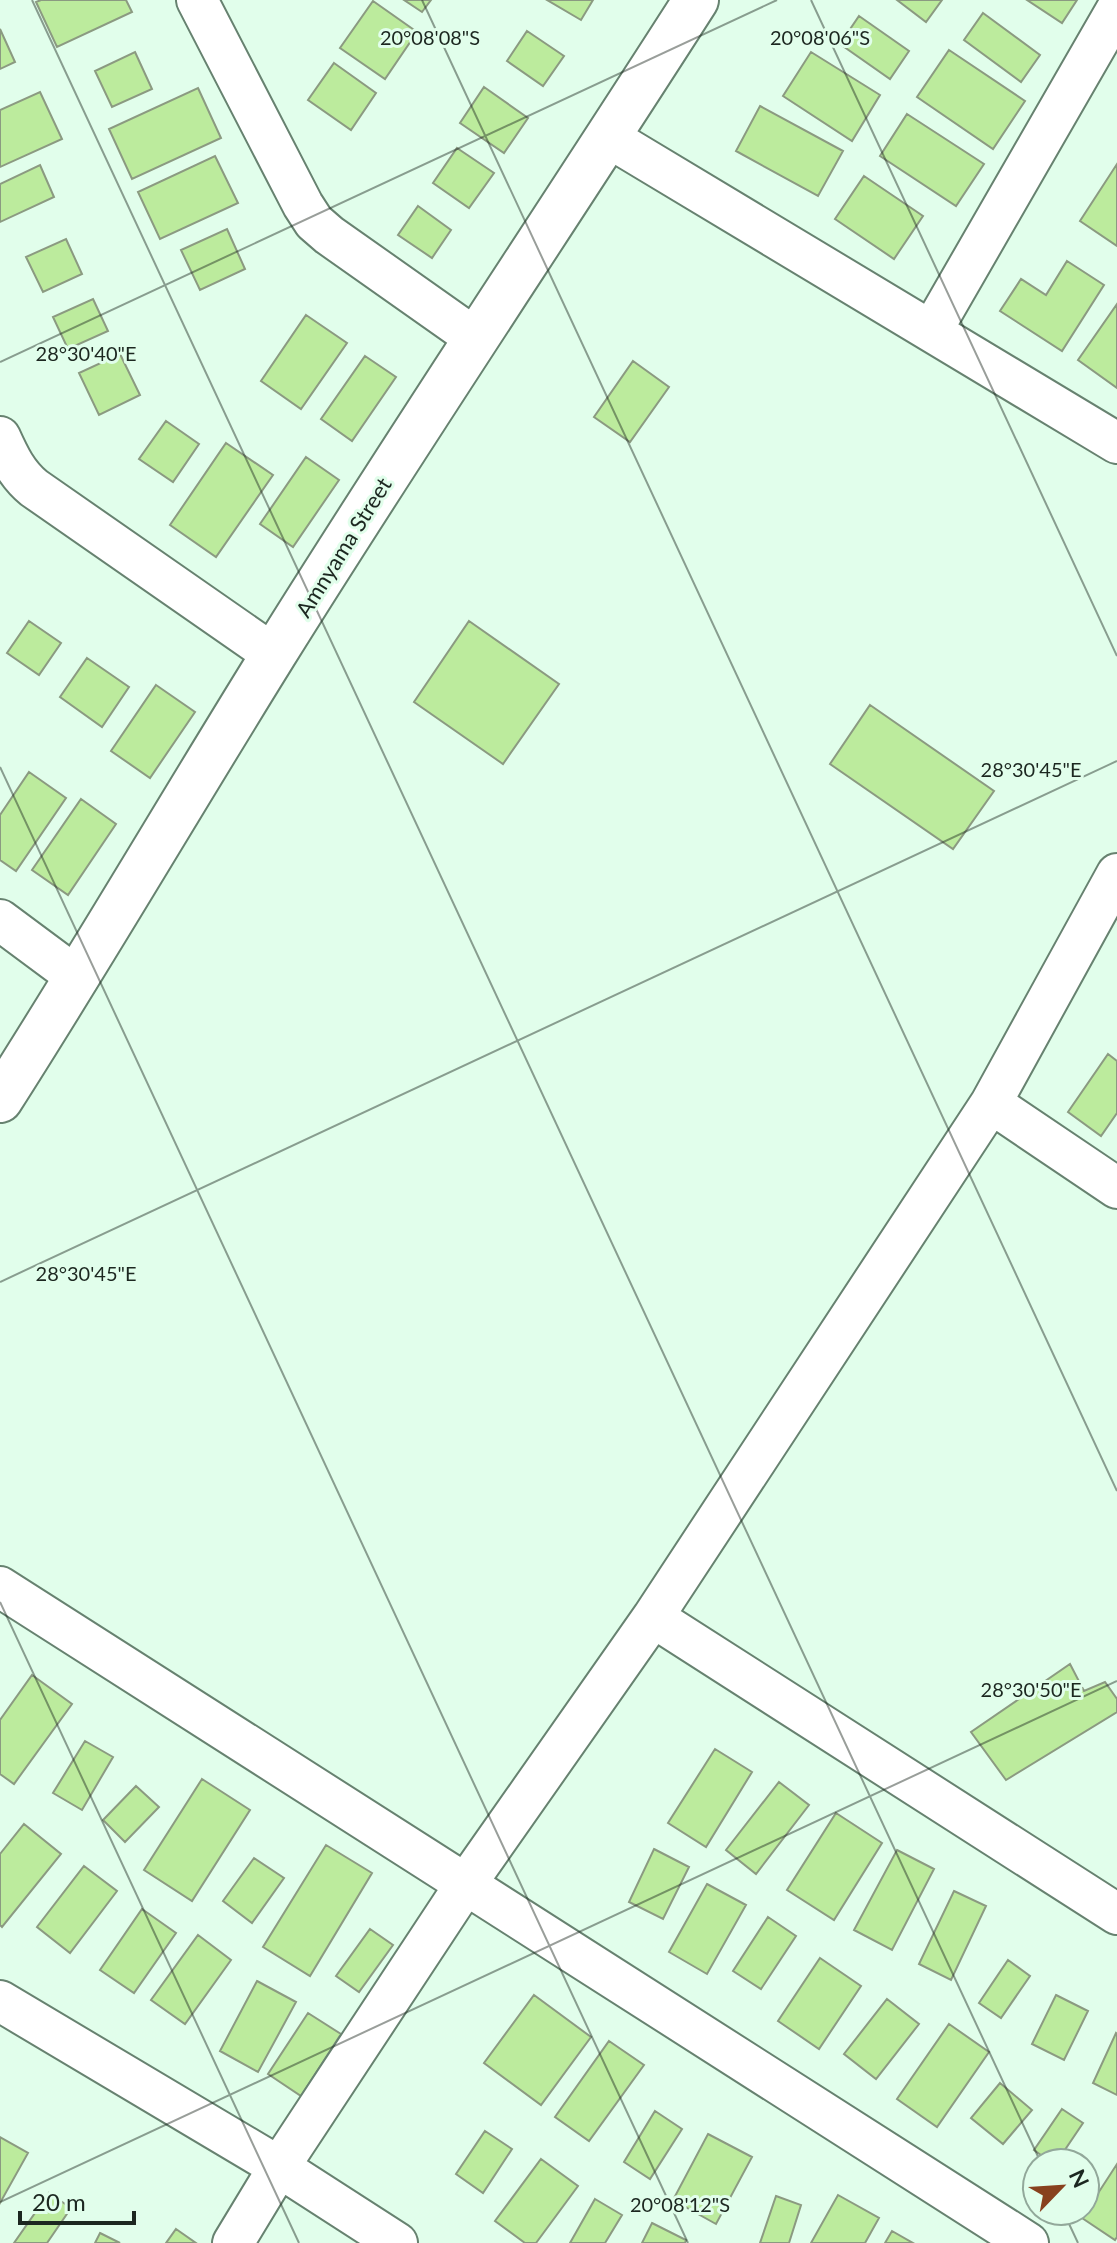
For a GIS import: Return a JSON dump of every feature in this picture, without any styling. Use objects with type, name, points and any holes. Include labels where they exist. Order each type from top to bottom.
[{"type":"street","name":"Amnyama Street","points":[[0,1100],[78,978],[274,655],[475,338],[696,0]]},
{"type":"street","points":[[208,6],[314,222],[475,338]]},
{"type":"street","points":[[932,330],[1105,55],[1117,9]]},
{"type":"street","points":[[608,137],[1117,443]]},
{"type":"street","points":[[0,437],[13,465],[34,488],[274,655]]},
{"type":"street","points":[[233,2243],[279,2167],[465,1885],[653,1617],[991,1103],[1117,874]]},
{"type":"street","points":[[0,920],[78,978]]},
{"type":"street","points":[[991,1103],[1117,1188]]},
{"type":"street","points":[[0,1587],[1028,2243]]},
{"type":"street","points":[[653,1617],[1117,1914]]},
{"type":"street","points":[[0,2001],[279,2167],[397,2243]]},
{"type":"building","points":[[126,0],[132,12],[57,47],[36,2]]},
{"type":"building","points":[[404,0],[431,0],[422,12]]},
{"type":"building","points":[[547,0],[593,0],[581,20]]},
{"type":"building","points":[[897,0],[942,0],[926,22]]},
{"type":"building","points":[[1027,0],[1077,0],[1062,23]]},
{"type":"building","points":[[373,1],[417,32],[385,79],[340,48]]},
{"type":"building","points":[[983,13],[1040,55],[1021,82],[964,40]]},
{"type":"building","points":[[859,16],[909,51],[890,79],[840,44]]},
{"type":"building","points":[[0,29],[15,62],[0,69]]},
{"type":"building","points":[[527,31],[564,56],[543,86],[507,61]]},
{"type":"building","points":[[949,50],[1025,101],[993,149],[917,97]]},
{"type":"building","points":[[135,52],[152,89],[112,107],[95,71]]},
{"type":"building","points":[[811,52],[880,95],[852,141],[783,96]]},
{"type":"building","points":[[334,63],[376,93],[351,130],[308,100]]},
{"type":"building","points":[[484,87],[528,118],[504,153],[460,123]]},
{"type":"building","points":[[198,88],[221,138],[132,179],[109,129]]},
{"type":"building","points":[[40,92],[62,139],[0,167],[0,110]]},
{"type":"building","points":[[760,106],[843,151],[818,196],[736,151]]},
{"type":"building","points":[[907,114],[984,164],[956,206],[880,156]]},
{"type":"building","points":[[457,148],[494,173],[469,208],[433,183]]},
{"type":"building","points":[[215,156],[238,203],[160,239],[138,192]]},
{"type":"building","points":[[1117,164],[1117,246],[1080,221]]},
{"type":"building","points":[[40,165],[54,197],[0,222],[0,184]]},
{"type":"building","points":[[864,176],[923,216],[894,259],[835,219]]},
{"type":"building","points":[[418,206],[451,230],[432,258],[398,235]]},
{"type":"building","points":[[227,229],[245,269],[200,290],[181,250]]},
{"type":"building","points":[[66,239],[82,274],[43,292],[26,257]]},
{"type":"building","points":[[1067,261],[1104,285],[1062,351],[1000,311],[1021,279],[1046,295]]},
{"type":"building","points":[[93,299],[108,331],[68,349],[53,317]]},
{"type":"building","points":[[1117,304],[1117,388],[1078,360]]},
{"type":"building","points":[[306,315],[347,343],[301,409],[261,381]]},
{"type":"building","points":[[120,354],[140,395],[99,415],[79,373]]},
{"type":"building","points":[[365,356],[396,377],[352,441],[321,419]]},
{"type":"building","points":[[633,361],[669,387],[630,442],[594,417]]},
{"type":"building","points":[[166,421],[199,444],[173,482],[139,459]]},
{"type":"building","points":[[226,443],[273,475],[216,557],[170,525]]},
{"type":"building","points":[[306,457],[339,480],[293,547],[260,524]]},
{"type":"building","points":[[29,621],[61,643],[39,675],[7,653]]},
{"type":"building","points":[[469,621],[559,684],[503,764],[414,702]]},
{"type":"building","points":[[87,658],[129,687],[102,727],[60,697]]},
{"type":"building","points":[[156,685],[195,712],[150,778],[111,751]]},
{"type":"building","points":[[870,705],[994,791],[953,849],[830,764]]},
{"type":"building","points":[[29,772],[66,798],[16,871],[0,860],[0,815]]},
{"type":"building","points":[[81,799],[116,824],[68,895],[32,870]]},
{"type":"building","points":[[1108,1054],[1117,1061],[1117,1113],[1101,1136],[1068,1112]]},
{"type":"building","points":[[1070,1664],[1084,1691],[1105,1682],[1117,1699],[1117,1712],[1006,1780],[971,1732]]},
{"type":"building","points":[[32,1675],[72,1704],[14,1784],[0,1774],[0,1720]]},
{"type":"building","points":[[85,1741],[113,1757],[82,1810],[53,1793]]},
{"type":"building","points":[[715,1749],[752,1772],[706,1847],[668,1823]]},
{"type":"building","points":[[202,1779],[250,1810],[192,1901],[144,1870]]},
{"type":"building","points":[[779,1782],[809,1805],[756,1874],[726,1850]]},
{"type":"building","points":[[136,1786],[159,1807],[125,1842],[103,1820]]},
{"type":"building","points":[[836,1813],[882,1843],[834,1920],[787,1890]]},
{"type":"building","points":[[24,1824],[61,1854],[2,1927],[0,1854]]},
{"type":"building","points":[[326,1845],[372,1873],[310,1976],[263,1947]]},
{"type":"building","points":[[654,1849],[689,1867],[663,1919],[629,1902]]},
{"type":"building","points":[[897,1850],[934,1869],[892,1950],[854,1930]]},
{"type":"building","points":[[254,1858],[284,1878],[252,1923],[223,1901]]},
{"type":"building","points":[[84,1866],[117,1891],[70,1953],[37,1927]]},
{"type":"building","points":[[707,1884],[746,1905],[707,1974],[669,1952]]},
{"type":"building","points":[[954,1891],[986,1906],[951,1980],[919,1964]]},
{"type":"building","points":[[142,1909],[176,1933],[134,1993],[100,1970]]},
{"type":"building","points":[[768,1917],[796,1936],[761,1989],[733,1971]]},
{"type":"building","points":[[370,1929],[393,1945],[359,1992],[336,1976]]},
{"type":"building","points":[[198,1935],[231,1960],[185,2024],[151,2000]]},
{"type":"building","points":[[820,1958],[861,1986],[819,2049],[778,2021]]},
{"type":"building","points":[[1008,1960],[1030,1976],[1001,2018],[979,2003]]},
{"type":"building","points":[[257,1981],[296,2002],[258,2072],[220,2051]]},
{"type":"building","points":[[534,1995],[591,2037],[541,2105],[484,2063]]},
{"type":"building","points":[[1056,1995],[1088,2011],[1064,2060],[1032,2044]]},
{"type":"building","points":[[887,1999],[919,2024],[876,2079],[844,2054]]},
{"type":"building","points":[[308,2013],[341,2034],[301,2096],[268,2074]]},
{"type":"building","points":[[949,2024],[989,2052],[937,2127],[897,2099]]},
{"type":"building","points":[[1117,2034],[1117,2095],[1093,2083]]},
{"type":"building","points":[[609,2041],[644,2065],[589,2141],[555,2117]]},
{"type":"building","points":[[1000,2083],[1032,2110],[1003,2144],[971,2118]]},
{"type":"building","points":[[1062,2109],[1083,2123],[1067,2147],[1036,2147]]},
{"type":"building","points":[[655,2111],[682,2129],[650,2179],[624,2162]]},
{"type":"building","points":[[485,2131],[512,2149],[483,2193],[456,2174]]},
{"type":"building","points":[[708,2134],[752,2157],[716,2224],[673,2200]]},
{"type":"building","points":[[0,2137],[28,2153],[0,2203]]},
{"type":"building","points":[[541,2159],[578,2186],[536,2243],[525,2243],[495,2221]]},
{"type":"building","points":[[1117,2164],[1115,2240],[1096,2227],[1101,2227],[1101,2189]]},
{"type":"building","points":[[49,2193],[71,2208],[47,2243],[14,2243]]},
{"type":"building","points":[[838,2195],[879,2218],[865,2243],[811,2243]]},
{"type":"building","points":[[776,2196],[801,2205],[789,2243],[760,2243]]},
{"type":"building","points":[[595,2199],[622,2215],[605,2243],[570,2243]]},
{"type":"building","points":[[652,2223],[686,2240],[685,2243],[642,2243]]},
{"type":"building","points":[[176,2229],[196,2243],[166,2243]]},
{"type":"building","points":[[892,2231],[913,2243],[885,2243]]},
{"type":"building","points":[[100,2233],[120,2243],[95,2243]]}]
